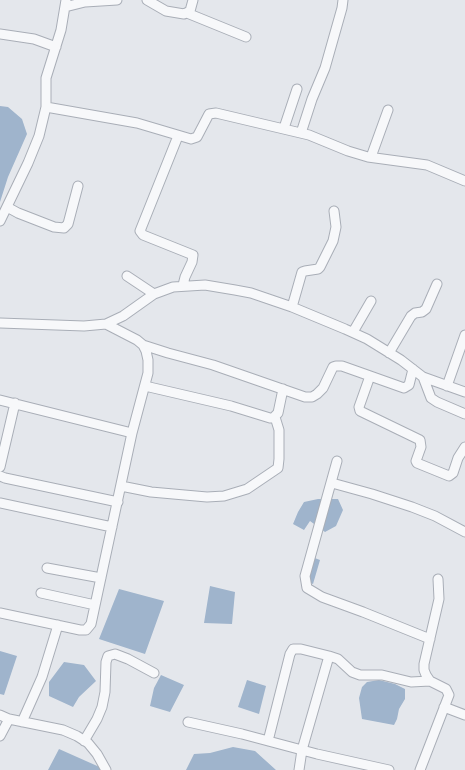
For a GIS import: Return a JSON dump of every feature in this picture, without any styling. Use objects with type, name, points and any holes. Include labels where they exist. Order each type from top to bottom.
[{"type":"street","points":[[0,221],[40,136],[46,106],[46,78],[61,30],[66,4],[117,0]]},
{"type":"street","points":[[147,0],[166,11],[184,14],[187,13],[246,37]]},
{"type":"street","points":[[187,13],[190,11],[193,0]]},
{"type":"street","points":[[301,133],[325,68],[343,0]]},
{"type":"street","points":[[0,34],[34,39],[56,48]]},
{"type":"street","points":[[284,128],[297,89]]},
{"type":"street","points":[[46,106],[155,127],[178,136],[191,139],[197,137],[207,116],[211,112],[284,128],[301,133],[348,152],[427,165],[465,181]]},
{"type":"street","points":[[371,157],[388,110]]},
{"type":"street","points":[[178,136],[140,231],[142,235],[192,255],[192,262],[183,285]]},
{"type":"street","points":[[7,207],[54,228],[64,228],[68,224],[78,186]]},
{"type":"street","points":[[292,307],[302,272],[315,271],[320,267],[334,241],[336,227],[334,211]]},
{"type":"street","points":[[127,276],[154,294]]},
{"type":"street","points":[[389,353],[411,316],[426,309],[437,284]]},
{"type":"street","points":[[0,323],[84,326],[106,324],[124,316],[154,294],[163,290],[183,285],[205,285],[251,294],[292,307],[353,332],[389,353],[423,377],[465,392]]},
{"type":"street","points":[[353,332],[371,301]]},
{"type":"street","points":[[106,324],[137,340],[143,345],[213,365],[305,397],[317,394],[323,388],[333,367],[338,366],[404,388],[408,385],[413,369]]},
{"type":"street","points":[[447,386],[465,335]]},
{"type":"street","points":[[0,613],[80,630],[86,630],[91,624],[132,433],[148,373],[148,360],[143,345]]},
{"type":"street","points":[[370,376],[359,407],[360,411],[420,440],[421,447],[416,461],[417,463],[449,476],[453,473],[458,458],[465,447]]},
{"type":"street","points":[[423,377],[432,398],[437,402],[465,414]]},
{"type":"street","points":[[145,386],[231,406],[260,416],[270,418],[275,417]]},
{"type":"street","points":[[121,486],[151,492],[207,497],[224,496],[247,489],[278,468],[280,459],[279,430],[275,417],[279,409],[283,389]]},
{"type":"street","points":[[0,400],[132,433]]},
{"type":"street","points":[[0,467],[15,403]]},
{"type":"street","points":[[337,461],[305,576],[307,588],[322,597],[377,617],[430,639]]},
{"type":"street","points":[[0,476],[118,502]]},
{"type":"street","points":[[332,483],[372,494],[435,516],[465,532]]},
{"type":"street","points":[[0,503],[112,527]]},
{"type":"street","points":[[47,568],[101,578]]},
{"type":"street","points":[[430,681],[426,675],[424,664],[439,599],[438,579]]},
{"type":"street","points":[[41,593],[95,605]]},
{"type":"street","points":[[22,722],[42,677],[58,625]]},
{"type":"street","points":[[268,741],[291,651],[298,649],[329,656],[338,660],[352,672],[360,675],[382,674],[411,682],[430,681],[443,687],[449,695],[420,770]]},
{"type":"street","points":[[84,741],[102,707],[105,692],[106,662],[108,656],[115,654],[154,673]]},
{"type":"street","points":[[299,770],[302,750],[329,656]]},
{"type":"street","points":[[444,707],[465,714]]},
{"type":"street","points":[[0,715],[9,719],[63,730],[88,744],[97,754],[106,770]]},
{"type":"street","points":[[0,736],[9,719]]},
{"type":"street","points":[[188,722],[390,770]]},
{"type":"water","points":[[0,106],[8,107],[22,119],[27,134],[8,177],[0,202]]},
{"type":"water","points":[[318,499],[338,499],[343,510],[336,526],[325,532],[310,521],[304,530],[293,524],[304,502]]},
{"type":"water","points":[[312,557],[320,560],[313,584],[304,579]]},
{"type":"water","points":[[210,586],[235,592],[232,624],[204,623]]},
{"type":"water","points":[[119,589],[164,601],[145,654],[99,639]]},
{"type":"water","points":[[0,651],[17,656],[4,695],[0,694]]},
{"type":"water","points":[[64,662],[84,665],[96,681],[79,697],[73,707],[49,696],[49,682]]},
{"type":"water","points":[[161,675],[184,685],[170,712],[150,706],[154,688]]},
{"type":"water","points":[[247,680],[266,686],[259,714],[238,707]]},
{"type":"water","points":[[379,680],[395,684],[405,689],[405,699],[399,709],[394,725],[362,719],[359,698],[362,687],[367,682]]},
{"type":"water","points":[[233,747],[255,751],[276,770],[186,770],[194,754],[210,753]]},
{"type":"water","points":[[59,749],[104,769],[48,770]]}]
